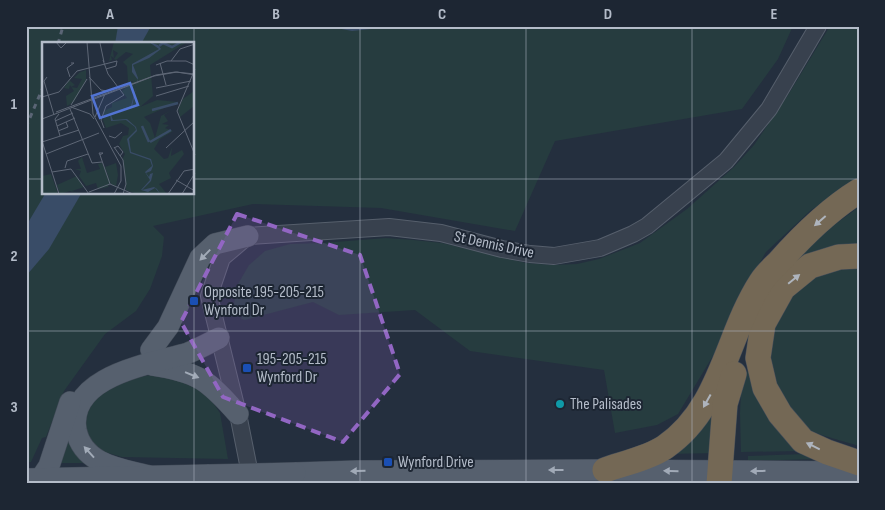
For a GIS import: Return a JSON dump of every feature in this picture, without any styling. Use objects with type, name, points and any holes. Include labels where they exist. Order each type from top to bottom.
[{"type":"highway","points":[[605,470],[659,451],[682,434],[701,411],[714,388],[742,318],[762,281],[801,237],[829,213],[859,192]]},
{"type":"highway","points":[[859,256],[839,257],[810,266],[783,288],[763,324],[758,358],[765,388],[780,414],[803,441],[859,463]]},
{"type":"highway","points":[[728,478],[725,404],[732,386],[743,336],[776,265]]},
{"type":"main road","points":[[148,357],[168,327],[200,258],[215,244],[248,236]]},
{"type":"main road","points":[[149,476],[106,465],[98,461],[86,450],[76,431],[78,408],[90,391],[105,379],[148,357],[185,340],[219,338]]},
{"type":"main road","points":[[34,478],[49,466],[70,401],[85,381],[102,369],[148,357],[206,382],[238,414]]},
{"type":"main road","points":[[34,478],[295,474],[357,471],[605,470],[728,478],[859,472]]},
{"type":"street","name":"St Dennis Drive","points":[[248,236],[389,227],[441,233],[530,254],[554,256],[600,248],[647,226],[726,161],[768,109],[818,26]]},
{"type":"street","points":[[248,236],[222,258],[210,296],[238,414],[252,484]]},
{"type":"highlighted area","points":[[237,214],[360,255],[400,374],[343,442],[223,397],[181,322]]},
{"type":"green space","points":[[26,26],[793,26],[778,59],[742,109],[555,141],[515,231],[381,208],[253,204],[153,226],[164,237],[162,256],[150,289],[136,311],[105,334],[64,391],[46,437],[42,438],[31,462],[26,462]]},
{"type":"green space","points":[[830,26],[859,26],[859,180],[811,210],[766,252],[735,305],[723,339],[678,414],[657,425],[615,433],[604,370],[470,351],[415,310],[339,315],[313,302],[245,320],[241,319],[242,315],[237,313],[234,303],[238,284],[249,265],[265,251],[290,244],[386,238],[414,240],[442,243],[526,263],[552,265],[577,264],[599,259],[640,243],[687,209],[734,167],[754,145],[788,95]]},
{"type":"green space","points":[[859,207],[859,246],[787,267],[820,235]]},
{"type":"green space","points":[[859,265],[859,446],[818,434],[801,423],[784,399],[775,381],[771,362],[776,324],[784,306],[796,291],[810,278],[828,269]]},
{"type":"green space","points":[[755,371],[801,451],[741,452],[742,372]]},
{"type":"green space","points":[[151,375],[178,377],[209,397],[220,413],[228,459],[122,457],[101,451],[86,436],[84,415],[88,405],[106,389],[138,377]]},
{"type":"green space","points":[[713,409],[717,453],[668,454]]},
{"type":"green space","points":[[70,416],[88,463],[60,463]]},
{"type":"green space","points":[[805,454],[819,459],[748,461],[748,456]]},
{"type":"green space","points":[[703,480],[703,484],[543,484],[543,482],[549,481]]},
{"type":"water","points":[[118,26],[151,26],[142,42],[115,42]]},
{"type":"water","points":[[326,26],[400,26],[352,31]]},
{"type":"water","points":[[44,195],[80,195],[49,249],[26,276],[26,226]]},
{"type":"tram line","points":[[609,484],[859,481]]},
{"type":"railway","points":[[59,42],[63,26]]},
{"type":"railway","points":[[26,127],[42,90]]},
{"type":"place","name":"Opposite 195-205-215 Wynford Dr","points":[[194,301]]},
{"type":"place","name":"195-205-215 Wynford Dr","points":[[247,368]]},
{"type":"place","name":"The Palisades","points":[[560,404]]},
{"type":"place","name":"Wynford Drive","points":[[388,462]]}]
